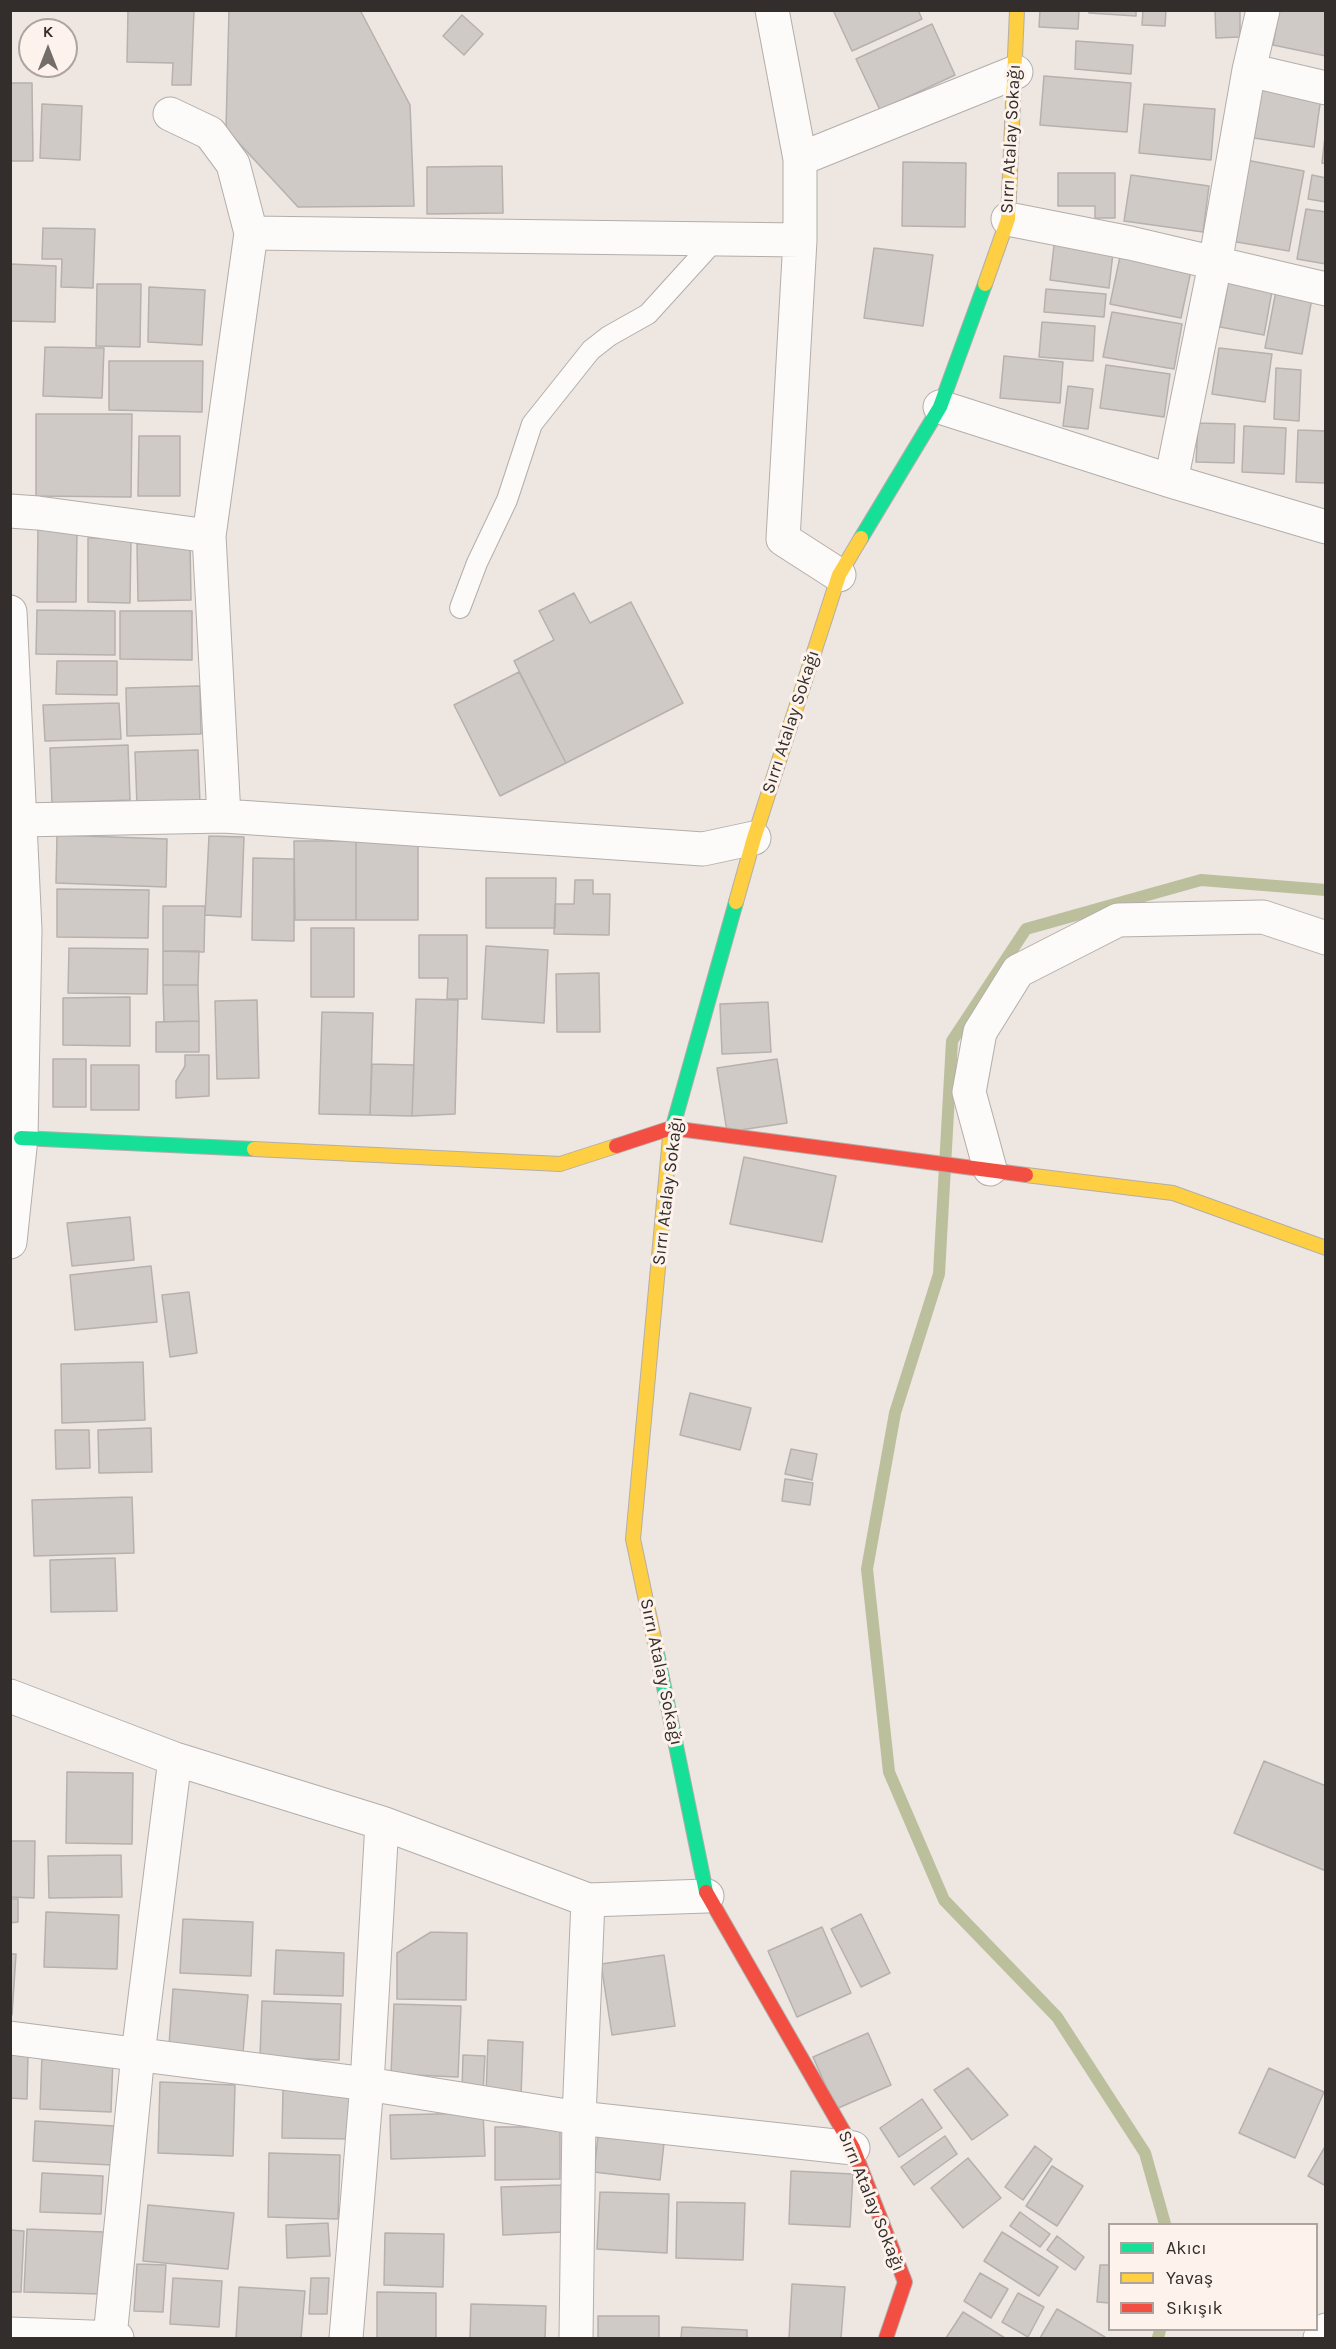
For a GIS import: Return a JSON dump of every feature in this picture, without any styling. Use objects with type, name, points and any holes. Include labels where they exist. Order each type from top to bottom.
[{"type":"main road","name":"Sırrı Atalay Sokağı","points":[[886,2338],[904,2282],[853,2148],[707,1896],[633,1539],[672,1128],[754,838],[839,575],[940,407],[1008,219],[1017,10]]},
{"type":"main road","points":[[16,1155],[560,1164],[672,1128],[1173,1193],[1326,1248]]},
{"type":"street","points":[[772,10],[800,159],[800,240],[783,539],[839,575]]},
{"type":"street","points":[[1171,481],[1215,264],[1249,70],[1263,10]]},
{"type":"street","points":[[1249,70],[1326,88]]},
{"type":"street","points":[[800,159],[1016,72]]},
{"type":"street","points":[[170,114],[210,134],[233,164],[251,233],[209,536],[224,816]]},
{"type":"street","points":[[1008,219],[1130,243],[1326,289]]},
{"type":"street","points":[[251,233],[800,240]]},
{"type":"street","points":[[940,407],[1171,481],[1326,526]]},
{"type":"street","points":[[10,511],[209,536]]},
{"type":"street","points":[[10,612],[20,820],[16,1155],[10,1242]]},
{"type":"street","points":[[20,820],[224,816],[704,849],[754,838]]},
{"type":"street","points":[[990,1169],[969,1092],[980,1032],[1018,971],[1118,920],[1263,917],[1326,938]]},
{"type":"street","points":[[10,1696],[175,1759],[382,1823],[588,1900],[707,1896]]},
{"type":"street","points":[[10,2334],[113,2338],[138,2054],[175,1759]]},
{"type":"street","points":[[346,2338],[368,2084],[382,1823]]},
{"type":"street","points":[[576,2338],[579,2118],[588,1900]]},
{"type":"street","points":[[10,2038],[368,2084],[579,2118],[853,2148]]},
{"type":"street","points":[[1320,2338],[1326,2330]]},
{"type":"lane","points":[[460,608],[477,563],[507,500],[532,424],[591,350],[609,336],[648,314],[716,239]]},
{"type":"building","points":[[128,10],[194,10],[191,85],[172,85],[173,63],[127,62]]},
{"type":"building","points":[[229,10],[360,10],[410,105],[414,206],[298,207],[226,129]]},
{"type":"building","points":[[833,10],[918,10],[922,19],[852,51]]},
{"type":"building","points":[[1040,10],[1079,10],[1078,29],[1039,27]]},
{"type":"building","points":[[1089,10],[1136,10],[1136,16],[1089,13]]},
{"type":"building","points":[[1143,10],[1166,10],[1165,26],[1142,25]]},
{"type":"building","points":[[1215,10],[1240,10],[1240,37],[1216,38]]},
{"type":"building","points":[[1279,10],[1326,10],[1326,56],[1273,45]]},
{"type":"building","points":[[462,15],[483,34],[464,55],[443,36]]},
{"type":"building","points":[[932,24],[955,75],[880,110],[856,59]]},
{"type":"building","points":[[1076,41],[1133,45],[1131,74],[1075,69]]},
{"type":"building","points":[[1044,76],[1131,83],[1127,132],[1040,125]]},
{"type":"building","points":[[10,83],[32,83],[33,161],[10,161]]},
{"type":"building","points":[[1261,89],[1321,97],[1314,147],[1254,138]]},
{"type":"building","points":[[42,104],[82,106],[80,160],[40,158]]},
{"type":"building","points":[[1144,104],[1215,109],[1211,160],[1139,153]]},
{"type":"building","points":[[1326,128],[1326,164],[1322,163]]},
{"type":"building","points":[[1246,160],[1304,171],[1289,251],[1231,241]]},
{"type":"building","points":[[903,162],[966,163],[965,227],[902,226]]},
{"type":"building","points":[[502,166],[503,213],[427,214],[427,167]]},
{"type":"building","points":[[1058,173],[1115,173],[1115,218],[1095,218],[1095,206],[1058,206]]},
{"type":"building","points":[[1131,175],[1209,186],[1203,232],[1124,221]]},
{"type":"building","points":[[1312,175],[1326,178],[1326,202],[1308,199]]},
{"type":"building","points":[[1306,209],[1326,212],[1326,264],[1297,259]]},
{"type":"building","points":[[43,228],[95,229],[93,288],[61,287],[62,259],[42,259]]},
{"type":"building","points":[[1055,237],[1114,244],[1109,288],[1050,280]]},
{"type":"building","points":[[874,248],[933,255],[923,326],[864,318]]},
{"type":"building","points":[[1121,252],[1192,266],[1181,318],[1110,304]]},
{"type":"building","points":[[10,264],[56,266],[55,322],[10,321]]},
{"type":"building","points":[[1229,278],[1273,286],[1264,335],[1220,327]]},
{"type":"building","points":[[97,284],[141,284],[140,347],[96,346]]},
{"type":"building","points":[[149,287],[205,290],[202,345],[148,342]]},
{"type":"building","points":[[1046,289],[1106,294],[1104,317],[1044,312]]},
{"type":"building","points":[[1276,291],[1312,298],[1302,354],[1265,348]]},
{"type":"building","points":[[1112,312],[1182,324],[1174,369],[1103,357]]},
{"type":"building","points":[[1042,322],[1095,326],[1093,361],[1039,357]]},
{"type":"building","points":[[45,347],[104,348],[102,398],[43,396]]},
{"type":"building","points":[[1219,348],[1272,354],[1265,402],[1212,394]]},
{"type":"building","points":[[1004,356],[1063,362],[1060,403],[1000,398]]},
{"type":"building","points":[[109,361],[203,361],[202,412],[109,410]]},
{"type":"building","points":[[1106,365],[1170,374],[1164,417],[1100,408]]},
{"type":"building","points":[[1276,368],[1301,370],[1299,421],[1274,419]]},
{"type":"building","points":[[1068,386],[1093,389],[1088,429],[1063,426]]},
{"type":"building","points":[[36,414],[132,414],[131,497],[36,496]]},
{"type":"building","points":[[1198,423],[1235,424],[1234,463],[1196,462]]},
{"type":"building","points":[[1244,426],[1286,428],[1284,474],[1242,472]]},
{"type":"building","points":[[1298,430],[1326,431],[1326,483],[1296,482]]},
{"type":"building","points":[[139,436],[180,436],[180,496],[138,496]]},
{"type":"building","points":[[38,528],[77,529],[76,602],[37,602]]},
{"type":"building","points":[[88,538],[131,538],[130,603],[88,602]]},
{"type":"building","points":[[190,542],[191,600],[138,601],[137,544]]},
{"type":"building","points":[[574,593],[590,623],[631,602],[683,703],[566,763],[514,661],[554,640],[539,611]]},
{"type":"building","points":[[37,610],[115,611],[115,655],[36,654]]},
{"type":"building","points":[[120,611],[192,611],[192,660],[120,659]]},
{"type":"building","points":[[57,661],[117,661],[117,695],[56,694]]},
{"type":"building","points":[[519,672],[566,763],[500,796],[454,705]]},
{"type":"building","points":[[200,686],[201,734],[127,736],[126,688]]},
{"type":"building","points":[[119,703],[121,739],[45,741],[43,705]]},
{"type":"building","points":[[128,745],[130,800],[52,803],[50,748]]},
{"type":"building","points":[[198,750],[200,805],[137,806],[135,752]]},
{"type":"building","points":[[356,834],[418,835],[418,920],[356,920]]},
{"type":"building","points":[[57,835],[167,839],[166,887],[56,883]]},
{"type":"building","points":[[209,836],[244,837],[241,917],[205,915]]},
{"type":"building","points":[[294,841],[356,841],[356,920],[295,920]]},
{"type":"building","points":[[253,858],[294,859],[294,941],[252,940]]},
{"type":"building","points":[[486,878],[556,878],[555,928],[486,928]]},
{"type":"building","points":[[575,880],[593,880],[593,894],[610,894],[609,935],[554,934],[555,904],[574,904]]},
{"type":"building","points":[[57,889],[149,890],[148,938],[57,937]]},
{"type":"building","points":[[163,906],[205,906],[204,952],[163,951]]},
{"type":"building","points":[[311,928],[354,928],[354,997],[311,997]]},
{"type":"building","points":[[419,935],[467,935],[467,999],[447,999],[448,978],[419,978]]},
{"type":"building","points":[[486,946],[548,950],[544,1023],[482,1019]]},
{"type":"building","points":[[69,948],[148,949],[147,994],[68,993]]},
{"type":"building","points":[[163,951],[199,951],[198,985],[163,985]]},
{"type":"building","points":[[599,973],[600,1032],[557,1032],[556,974]]},
{"type":"building","points":[[163,985],[198,985],[199,1021],[164,1022]]},
{"type":"building","points":[[130,997],[130,1046],[63,1045],[63,998]]},
{"type":"building","points":[[416,999],[458,1000],[455,1114],[412,1116]]},
{"type":"building","points":[[257,1000],[259,1078],[217,1079],[215,1001]]},
{"type":"building","points":[[768,1002],[771,1052],[722,1054],[720,1004]]},
{"type":"building","points":[[322,1012],[373,1013],[370,1115],[319,1114]]},
{"type":"building","points":[[199,1021],[199,1052],[156,1052],[156,1022]]},
{"type":"building","points":[[185,1055],[209,1055],[209,1096],[176,1098],[176,1081],[185,1066]]},
{"type":"building","points":[[53,1059],[86,1059],[86,1107],[53,1107]]},
{"type":"building","points":[[777,1059],[787,1123],[727,1132],[717,1068]]},
{"type":"building","points":[[372,1064],[414,1065],[412,1116],[370,1115]]},
{"type":"building","points":[[91,1065],[139,1065],[139,1110],[91,1110]]},
{"type":"building","points":[[744,1157],[836,1176],[822,1242],[730,1224]]},
{"type":"building","points":[[130,1217],[134,1260],[72,1266],[67,1223]]},
{"type":"building","points":[[151,1266],[157,1322],[75,1330],[70,1275]]},
{"type":"building","points":[[189,1292],[197,1353],[170,1357],[162,1295]]},
{"type":"building","points":[[143,1362],[145,1420],[62,1423],[61,1364]]},
{"type":"building","points":[[690,1393],[751,1408],[740,1450],[680,1435]]},
{"type":"building","points":[[151,1428],[152,1472],[99,1473],[98,1430]]},
{"type":"building","points":[[55,1430],[89,1430],[90,1468],[56,1469]]},
{"type":"building","points":[[791,1449],[817,1454],[812,1480],[785,1474]]},
{"type":"building","points":[[785,1479],[813,1483],[810,1505],[782,1501]]},
{"type":"building","points":[[132,1497],[134,1553],[34,1556],[32,1500]]},
{"type":"building","points":[[115,1558],[117,1611],[51,1612],[50,1560]]},
{"type":"building","points":[[1264,1761],[1326,1786],[1326,1871],[1234,1833]]},
{"type":"building","points":[[67,1772],[133,1773],[132,1844],[66,1843]]},
{"type":"building","points":[[10,1841],[35,1841],[34,1898],[10,1897]]},
{"type":"building","points":[[121,1855],[122,1897],[49,1898],[48,1856]]},
{"type":"building","points":[[10,1899],[18,1899],[18,1922],[10,1923]]},
{"type":"building","points":[[46,1912],[119,1915],[117,1969],[44,1967]]},
{"type":"building","points":[[861,1914],[890,1973],[861,1987],[831,1929]]},
{"type":"building","points":[[183,1919],[253,1922],[251,1976],[180,1973]]},
{"type":"building","points":[[822,1927],[851,1993],[797,2017],[768,1951]]},
{"type":"building","points":[[431,1932],[467,1933],[466,2000],[397,1999],[397,1953]]},
{"type":"building","points":[[276,1950],[344,1953],[343,1996],[274,1994]]},
{"type":"building","points":[[10,1954],[16,1954],[12,2015],[10,2015]]},
{"type":"building","points":[[664,1955],[675,2026],[612,2035],[601,1964]]},
{"type":"building","points":[[173,1989],[248,1995],[243,2052],[169,2045]]},
{"type":"building","points":[[262,2001],[341,2004],[339,2060],[260,2057]]},
{"type":"building","points":[[394,2004],[461,2006],[458,2077],[391,2074]]},
{"type":"building","points":[[868,2033],[891,2085],[836,2109],[813,2057]]},
{"type":"building","points":[[488,2040],[523,2042],[521,2096],[486,2095]]},
{"type":"building","points":[[10,2052],[28,2053],[27,2099],[10,2098]]},
{"type":"building","points":[[42,2055],[113,2057],[111,2112],[40,2109]]},
{"type":"building","points":[[463,2055],[485,2056],[483,2092],[462,2091]]},
{"type":"building","points":[[968,2068],[1008,2115],[972,2140],[934,2090]]},
{"type":"building","points":[[1269,2068],[1324,2092],[1295,2158],[1239,2133]]},
{"type":"building","points":[[160,2082],[235,2085],[233,2156],[158,2153]]},
{"type":"building","points":[[283,2089],[352,2089],[352,2139],[282,2138]]},
{"type":"building","points":[[922,2099],[942,2128],[899,2157],[880,2128]]},
{"type":"building","points":[[483,2113],[485,2156],[391,2159],[390,2115]]},
{"type":"building","points":[[35,2121],[114,2126],[112,2165],[33,2161]]},
{"type":"building","points":[[495,2127],[560,2127],[560,2179],[495,2180]]},
{"type":"building","points":[[598,2136],[664,2143],[660,2180],[594,2172]]},
{"type":"building","points":[[945,2136],[957,2154],[914,2185],[901,2167]]},
{"type":"building","points":[[1326,2145],[1326,2186],[1308,2176]]},
{"type":"building","points":[[1035,2146],[1052,2159],[1023,2200],[1005,2187]]},
{"type":"building","points":[[269,2153],[340,2155],[338,2219],[268,2217]]},
{"type":"building","points":[[968,2158],[1001,2198],[963,2228],[931,2188]]},
{"type":"building","points":[[1052,2166],[1083,2186],[1057,2226],[1026,2206]]},
{"type":"building","points":[[791,2171],[853,2174],[850,2227],[789,2224]]},
{"type":"building","points":[[42,2173],[103,2176],[101,2214],[40,2212]]},
{"type":"building","points":[[561,2185],[563,2232],[503,2235],[501,2187]]},
{"type":"building","points":[[600,2192],[669,2194],[667,2253],[597,2249]]},
{"type":"building","points":[[677,2202],[745,2203],[743,2260],[676,2258]]},
{"type":"building","points":[[148,2205],[234,2213],[228,2269],[143,2261]]},
{"type":"building","points":[[1020,2212],[1050,2234],[1040,2247],[1010,2226]]},
{"type":"building","points":[[328,2223],[330,2256],[287,2258],[286,2225]]},
{"type":"building","points":[[27,2229],[104,2232],[102,2294],[24,2292]]},
{"type":"building","points":[[10,2230],[24,2231],[21,2292],[10,2292]]},
{"type":"building","points":[[1002,2232],[1058,2267],[1039,2296],[984,2261]]},
{"type":"building","points":[[385,2233],[444,2234],[443,2287],[384,2285]]},
{"type":"building","points":[[1057,2236],[1084,2257],[1075,2270],[1047,2250]]},
{"type":"building","points":[[137,2264],[166,2265],[163,2312],[134,2311]]},
{"type":"building","points":[[1100,2265],[1108,2265],[1108,2303],[1097,2302]]},
{"type":"building","points":[[980,2273],[1008,2289],[991,2318],[964,2301]]},
{"type":"building","points":[[173,2278],[222,2281],[219,2327],[170,2324]]},
{"type":"building","points":[[311,2278],[329,2278],[327,2314],[309,2314]]},
{"type":"building","points":[[792,2284],[845,2287],[841,2338],[789,2338]]},
{"type":"building","points":[[239,2287],[305,2291],[301,2338],[236,2338]]},
{"type":"building","points":[[377,2292],[436,2293],[436,2338],[377,2338]]},
{"type":"building","points":[[1018,2293],[1044,2307],[1028,2337],[1002,2322]]},
{"type":"building","points":[[471,2304],[546,2306],[545,2338],[470,2338]]},
{"type":"building","points":[[1057,2309],[1105,2337],[1040,2338]]},
{"type":"building","points":[[963,2312],[1005,2338],[946,2338]]},
{"type":"building","points":[[598,2316],[659,2316],[659,2338],[598,2338]]},
{"type":"building","points":[[682,2327],[747,2330],[747,2338],[681,2338]]},
{"type":"waterway","points":[[1165,2223],[1145,2153],[1057,2017],[944,1900],[889,1772],[867,1569],[895,1413],[939,1274],[952,1041],[1026,929],[1201,880],[1326,890]]},
{"type":"waterway","points":[[1158,2338],[1160,2331]]},
{"type":"traffic: fast","points":[[861,538],[940,407],[985,284]]},
{"type":"traffic: fast","points":[[670,1137],[736,902]]},
{"type":"traffic: fast","points":[[21,1138],[254,1149]]},
{"type":"traffic: fast","points":[[656,1648],[706,1892]]},
{"type":"traffic: slow","points":[[985,284],[1008,219],[1017,10]]},
{"type":"traffic: slow","points":[[736,902],[754,838],[839,575],[861,538]]},
{"type":"traffic: slow","points":[[656,1648],[633,1539],[670,1137]]},
{"type":"traffic: slow","points":[[254,1149],[560,1164],[616,1146]]},
{"type":"traffic: slow","points":[[1026,1175],[1173,1193],[1326,1248]]},
{"type":"traffic: jam","points":[[616,1146],[671,1128],[1026,1175]]},
{"type":"traffic: jam","points":[[706,1892],[853,2148],[905,2282],[886,2338]]}]
